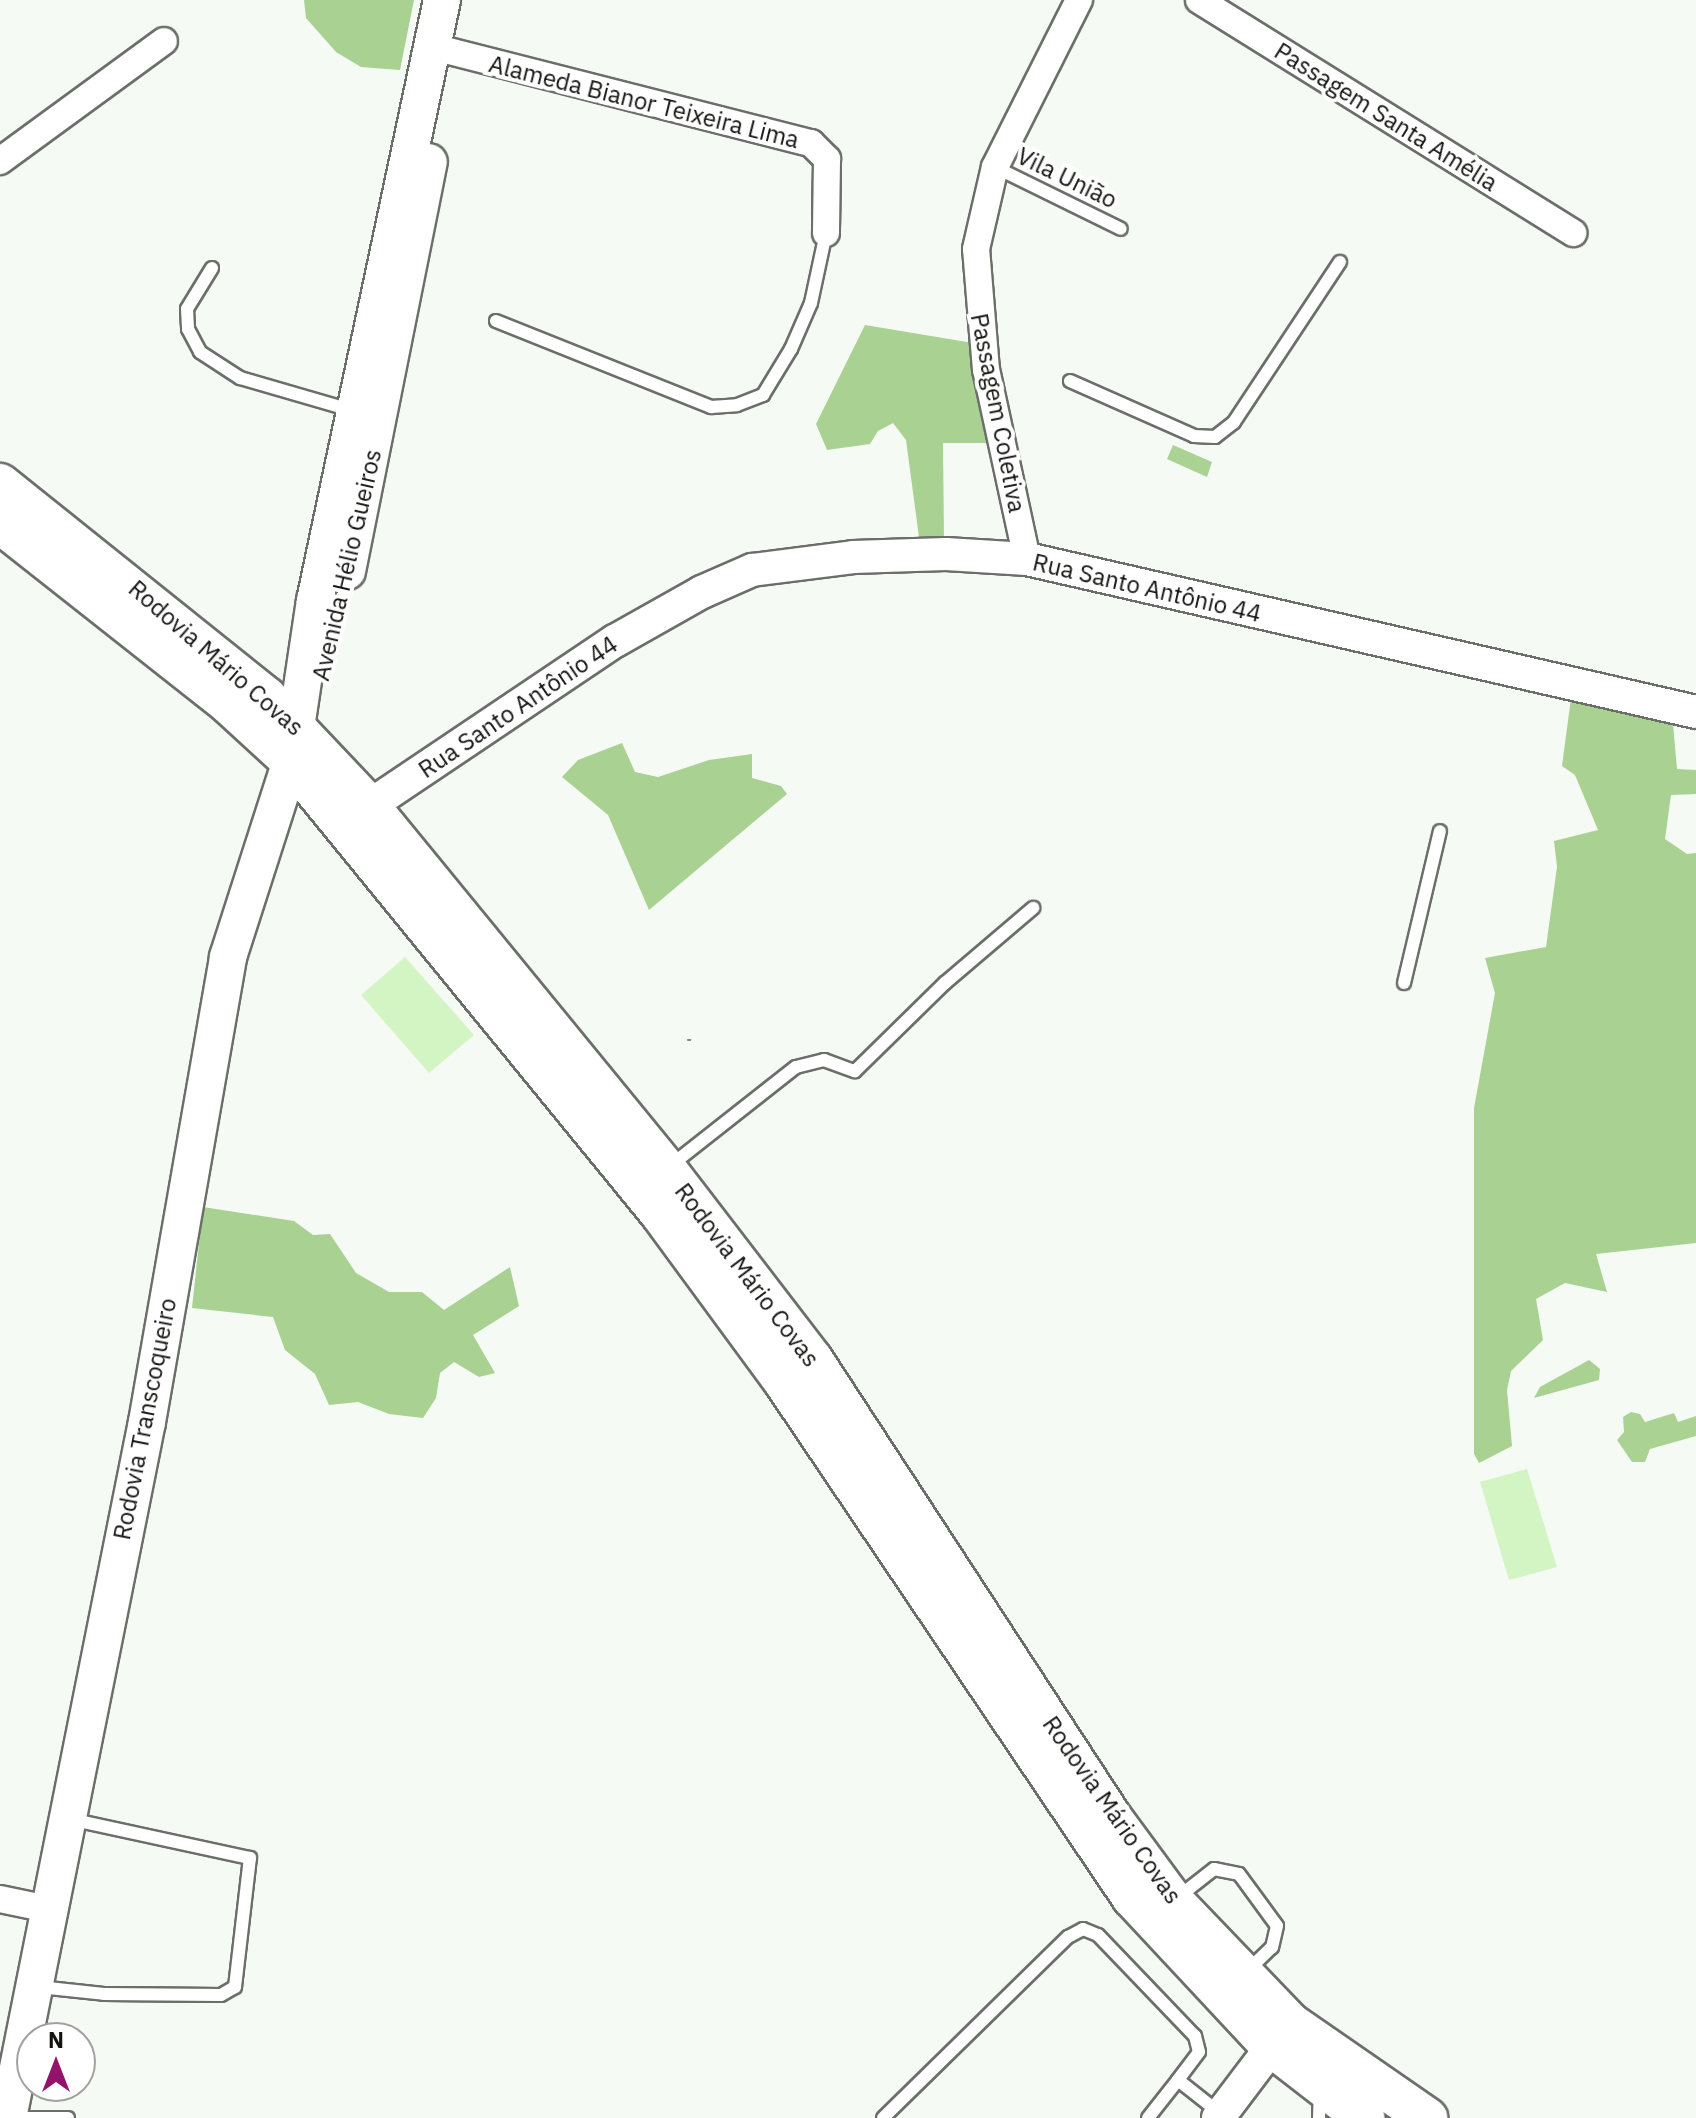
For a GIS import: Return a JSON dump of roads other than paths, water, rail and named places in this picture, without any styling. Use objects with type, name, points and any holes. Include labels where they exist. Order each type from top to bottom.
[{"type":"main road","name":"Avenida Hélio Gueiros","points":[[294,743],[298,690],[442,0]]},
{"type":"main road","name":"Avenida Hélio Gueiros","points":[[294,743],[317,702],[359,520],[459,0]]},
{"type":"main road","name":"Rodovia Mário Covas","points":[[0,484],[138,589],[294,743],[369,806],[678,1159],[798,1370],[1094,1848],[1151,1920],[1280,2034],[1427,2118]]},
{"type":"main road","name":"Rodovia Mário Covas","points":[[1,525],[229,704],[294,743],[661,1214],[798,1370],[1111,1817],[1173,1901],[1243,1975],[1320,2102],[1364,2118]]},
{"type":"main road","name":"Rodovia Transcoqueiro","points":[[8,2118],[147,1422],[228,957],[294,743]]},
{"type":"street","name":"Passagem Coletiva","points":[[1027,559],[978,319],[979,221],[995,167],[1079,0]]},
{"type":"street","name":"Passagem Santa Amélia","points":[[1199,0],[1573,233]]},
{"type":"street","points":[[0,161],[164,41]]},
{"type":"street","name":"Alameda Bianor Teixeira Lima","points":[[449,51],[811,143],[827,159],[826,233]]},
{"type":"street","name":"Rua Santo Antônio 44","points":[[369,806],[615,641],[726,579],[789,562],[853,557],[946,554],[1027,559],[1696,712]]},
{"type":"street","points":[[0,1899],[48,1909]]},
{"type":"street","points":[[1220,2116],[1280,2034]]},
{"type":"lane","name":"Vila União","points":[[995,167],[1121,229]]},
{"type":"lane","name":"Alameda Bianor Teixeira Lima","points":[[496,321],[711,407],[737,405],[763,395],[791,349],[811,303],[826,233]]},
{"type":"lane","points":[[1070,381],[1194,436],[1215,437],[1234,422],[1340,262]]},
{"type":"lane","points":[[212,268],[187,309],[188,329],[200,352],[240,378],[354,411]]},
{"type":"lane","points":[[1404,983],[1440,831]]},
{"type":"lane","points":[[678,1159],[796,1067],[824,1060],[855,1071],[945,983],[1033,908]]},
{"type":"lane","points":[[32,1986],[104,1994],[206,1995],[221,1995],[235,1987],[250,1858],[66,1819]]},
{"type":"lane","points":[[1173,1901],[1214,1869],[1239,1874],[1277,1926],[1272,1947],[1243,1975]]},
{"type":"lane","points":[[883,2118],[1068,1937],[1083,1929],[1098,1935],[1195,2036],[1199,2052],[1148,2118]]},
{"type":"lane","points":[[1178,2080],[1220,2116]]},
{"type":"lane","points":[[21,2118],[68,2118]]}]
